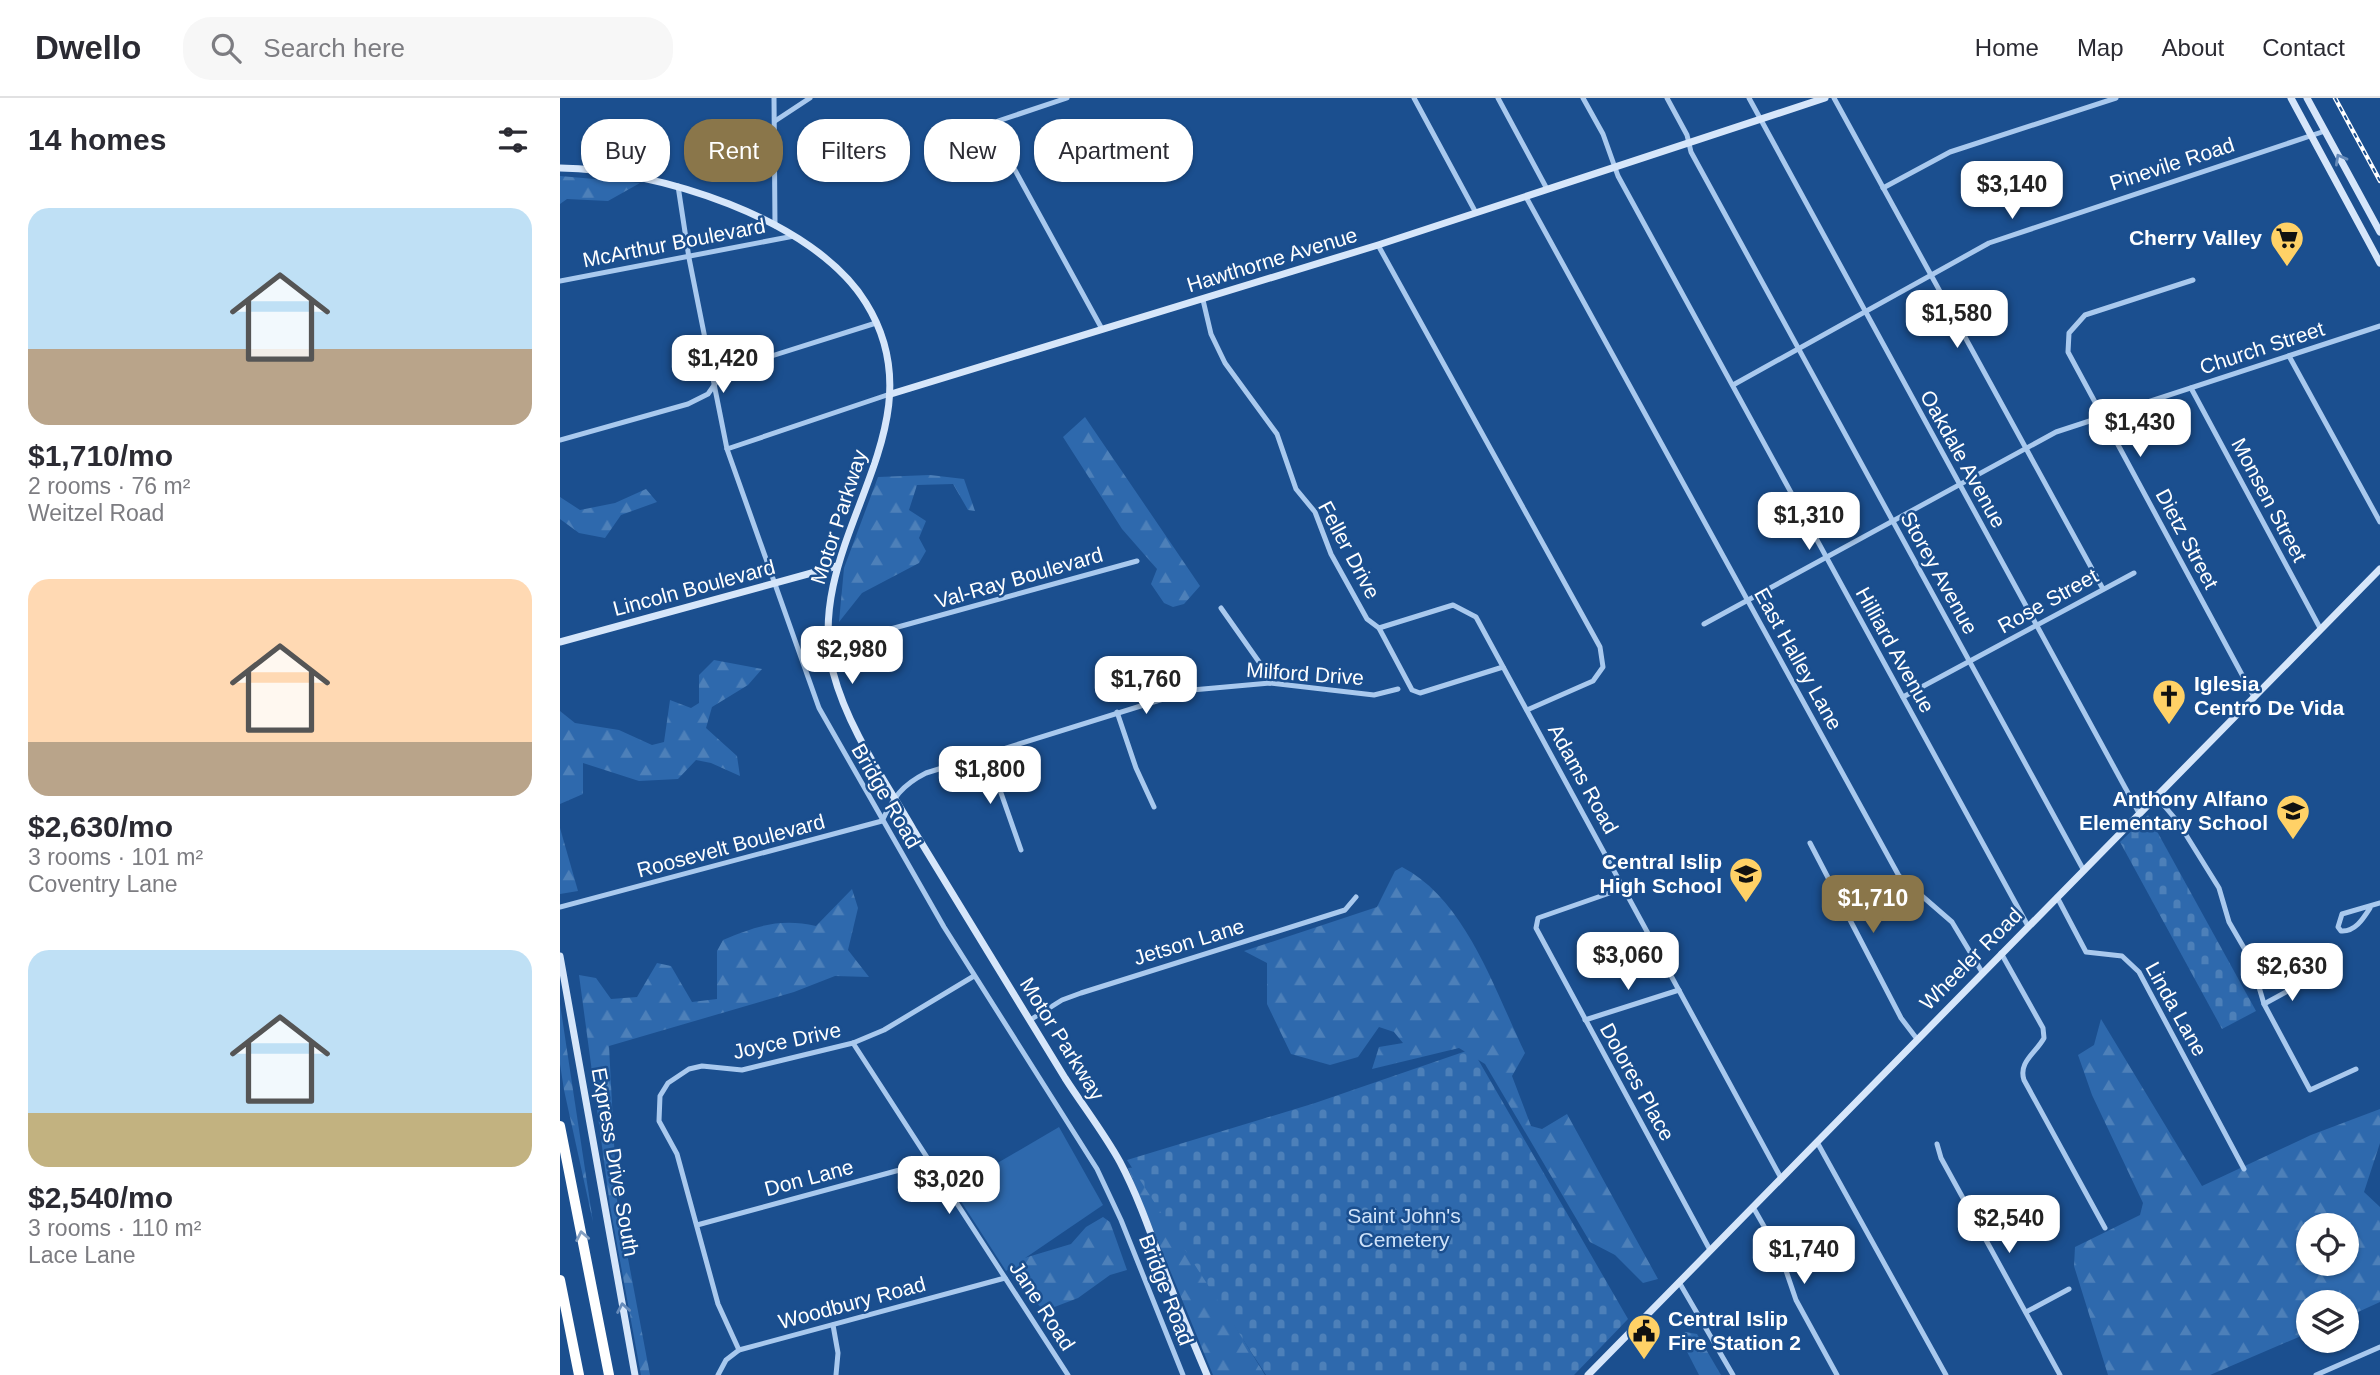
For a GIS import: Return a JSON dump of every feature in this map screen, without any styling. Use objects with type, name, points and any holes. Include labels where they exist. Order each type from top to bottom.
[{"type":"highway","points":[[560,1126],[609,1375]]},
{"type":"highway","points":[[560,1280],[579,1375]]},
{"type":"main road","name":"Hawthorne Avenue","points":[[891,394],[1378,246],[1825,98]]},
{"type":"main road","points":[[2291,98],[2380,263]]},
{"type":"main road","points":[[2307,98],[2380,232]]},
{"type":"main road","name":"Motor Parkway","points":[[560,168],[623,174],[678,186],[775,226],[818,250],[853,283],[878,322],[891,394],[887,426],[837,566],[831,601],[829,646],[845,709],[894,796],[1119,1162],[1207,1375]]},
{"type":"main road","name":"Lincoln Boulevard","points":[[560,642],[837,566]]},
{"type":"main road","name":"Wheeler Road","points":[[1588,1375],[2253,695],[2380,569]]},
{"type":"main road","name":"Express Drive South","points":[[560,956],[635,1375]]},
{"type":"street","points":[[774,98],[775,119]]},
{"type":"street","points":[[778,119],[810,98]]},
{"type":"street","points":[[1067,98],[998,121],[993,130],[1102,329]]},
{"type":"street","points":[[1414,98],[1476,213]]},
{"type":"street","points":[[1498,98],[1547,189]]},
{"type":"street","name":"Hilliard Avenue","points":[[1583,98],[1603,134],[1615,167],[2028,926]]},
{"type":"street","name":"Storey Avenue","points":[[1667,98],[1798,349],[2083,869]]},
{"type":"street","name":"Oakdale Avenue","points":[[1749,98],[2139,813]]},
{"type":"street","points":[[1834,98],[2103,589]]},
{"type":"street","points":[[1883,187],[1943,154],[2116,98]]},
{"type":"street","name":"Pinevile Road","points":[[1733,385],[1989,243],[2325,131]]},
{"type":"street","points":[[775,182],[775,226]]},
{"type":"street","name":"Bridge Road","points":[[678,186],[689,258],[727,449],[819,708],[882,821],[974,975],[1097,1169],[1121,1220],[1183,1375]]},
{"type":"street","name":"East Halley Lane","points":[[1526,197],[1899,876],[1952,922],[1982,972]]},
{"type":"street","name":"McArthur Boulevard","points":[[560,281],[794,236]]},
{"type":"street","name":"Adams Road","points":[[1378,246],[1600,647],[1603,667],[1593,681],[1527,710],[1781,1178]]},
{"type":"street","name":"Dietz Street","points":[[2193,280],[2085,315],[2069,333],[2068,352],[2253,695]]},
{"type":"street","name":"Feller Drive","points":[[1203,300],[1220,354],[1278,434],[1296,489],[1319,519],[1331,555],[1367,619],[1379,628],[1415,693],[1503,667]]},
{"type":"street","points":[[560,440],[702,399],[724,371],[878,322]]},
{"type":"street","name":"Church Street","points":[[1704,624],[2056,432],[2380,326]]},
{"type":"street","points":[[2290,356],[2380,522]]},
{"type":"street","name":"Monsen Street","points":[[2190,388],[2319,628]]},
{"type":"street","name":"Hawthorne Avenue","points":[[727,449],[891,394]]},
{"type":"street","name":"Val-Ray Boulevard","points":[[829,646],[1136,561]]},
{"type":"street","name":"Rose Street","points":[[1903,697],[2134,573]]},
{"type":"street","points":[[1379,628],[1454,605],[1476,617],[1527,710]]},
{"type":"street","points":[[1221,608],[1264,669],[1270,683]]},
{"type":"street","name":"Milford Drive","points":[[894,796],[907,782],[926,773],[1192,690],[1270,683],[1374,695],[1398,689]]},
{"type":"street","points":[[1117,712],[1136,768],[1154,807]]},
{"type":"street","points":[[987,752],[1021,850]]},
{"type":"street","points":[[2155,795],[2178,822],[2219,888],[2229,922],[2251,960],[2264,1004],[2310,1090],[2356,1069]]},
{"type":"street","points":[[882,821],[894,796]]},
{"type":"street","name":"Roosevelt Boulevard","points":[[560,907],[882,821]]},
{"type":"street","points":[[1810,843],[1901,1018],[1917,1039]]},
{"type":"street","name":"Dolores Place","points":[[1625,888],[1552,911],[1538,918],[1536,928],[1710,1250]]},
{"type":"street","name":"Jetson Lane","points":[[1030,1020],[1062,1000],[1081,993],[1345,910],[1356,897]]},
{"type":"street","name":"Linda Lane","points":[[2057,897],[2086,952],[2122,956],[2139,972],[2244,1169]]},
{"type":"street","points":[[2370,908],[2362,921],[2350,931],[2341,931],[2338,927],[2342,914],[2380,903]]},
{"type":"street","points":[[2001,953],[2043,1028],[2044,1038],[2025,1062],[2021,1072],[2024,1080],[2105,1228]]},
{"type":"street","name":"Joyce Drive","points":[[739,1350],[718,1304],[677,1154],[659,1121],[660,1096],[668,1083],[689,1069],[702,1066],[742,1070],[853,1042],[884,1030],[974,975]]},
{"type":"street","points":[[2264,1004],[2308,980]]},
{"type":"street","points":[[1585,1020],[1679,990]]},
{"type":"street","name":"Jane Road","points":[[853,1042],[1068,1375]]},
{"type":"street","points":[[1817,1142],[1946,1375]]},
{"type":"street","points":[[1937,1144],[2060,1375]]},
{"type":"street","name":"Don Lane","points":[[696,1224],[929,1162]]},
{"type":"street","points":[[1753,1207],[1782,1256],[1796,1300],[1837,1375]]},
{"type":"street","name":"Woodbury Road","points":[[739,1350],[1005,1278]]},
{"type":"street","points":[[1679,1282],[1733,1375]]},
{"type":"street","points":[[2026,1312],[2069,1289]]},
{"type":"street","points":[[833,1325],[838,1353],[836,1375]]},
{"type":"street","points":[[2316,1375],[2380,1347]]},
{"type":"street","points":[[718,1375],[726,1360],[739,1350]]},
{"type":"green space","points":[[560,176],[581,178],[581,182],[640,183],[608,201],[567,199],[560,204]]},
{"type":"green space","points":[[1085,417],[1200,586],[1184,604],[1173,607],[1164,603],[1151,584],[1157,569],[1122,529],[1063,437]]},
{"type":"green space","points":[[930,475],[964,479],[975,511],[968,510],[953,484],[917,485],[909,510],[926,521],[919,538],[926,551],[919,563],[862,593],[839,622],[844,568],[878,477]]},
{"type":"green space","points":[[646,489],[657,502],[621,515],[605,538],[579,533],[560,519],[560,497],[580,510],[615,503]]},
{"type":"green space","points":[[714,660],[762,669],[748,685],[712,707],[706,728],[737,756],[740,776],[711,763],[696,760],[678,779],[639,781],[583,763],[583,794],[560,804],[560,711],[575,723],[619,730],[652,745],[664,742],[670,700],[691,708],[699,703],[699,675]]},
{"type":"green space","points":[[2148,815],[2256,1011],[2222,1029],[2120,842]]},
{"type":"green space","points":[[560,828],[578,891],[560,894]]},
{"type":"green space","points":[[1402,867],[1424,882],[1444,901],[1461,924],[1490,976],[1525,1053],[1512,1076],[1531,1126],[1542,1129],[1567,1114],[1658,1279],[1643,1283],[1615,1255],[1590,1242],[1485,1064],[1459,1048],[1372,1069],[1379,1047],[1403,1043],[1394,1032],[1379,1027],[1358,1057],[1330,1065],[1291,1054],[1267,1004],[1267,963],[1244,951],[1377,907],[1395,871]]},
{"type":"green space","points":[[852,889],[858,908],[848,950],[869,977],[835,976],[794,992],[609,1046],[617,1200],[650,1375],[641,1375],[610,1206],[579,975],[596,978],[611,999],[637,997],[657,963],[671,966],[692,1002],[717,999],[717,951],[723,940],[779,923],[816,926]]},
{"type":"green space","points":[[560,1004],[593,1222],[560,1064]]},
{"type":"green space","points":[[2101,1019],[2202,1186],[2311,1135],[2380,1109],[2380,1143],[2364,1192],[2380,1207],[2380,1302],[2359,1312],[2359,1290],[2296,1290],[2296,1338],[2210,1375],[2108,1375],[2074,1266],[2075,1247],[2140,1215],[2143,1203],[2092,1095],[2078,1055],[2094,1045]]},
{"type":"green space","name":"Saint John's Cemetery","points":[[1472,1049],[1628,1319],[1574,1375],[1266,1375],[1127,1160],[1315,1103]]},
{"type":"green space","points":[[1059,1127],[1103,1205],[1006,1271],[953,1189]]},
{"type":"green space","points":[[1138,1167],[1265,1375],[1213,1375],[1128,1168]]},
{"type":"green space","points":[[1103,1217],[1110,1222],[1127,1270],[1110,1275],[1078,1298],[1044,1311],[1011,1274],[1008,1263],[1071,1244],[1086,1227]]},
{"type":"green space","points":[[1685,1332],[1697,1334],[1721,1375],[1699,1375],[1681,1340]]},
{"type":"railway","points":[[2335,98],[2380,181]]},
{"type":"place","name":"Cherry Valley","points":[[2287,268]]},
{"type":"place","name":"Iglesia Centro De Vida","points":[[2169,726]]},
{"type":"place","name":"Anthony Alfano Elementary School","points":[[2293,841]]},
{"type":"place","name":"Central Islip High School","points":[[1746,904]]},
{"type":"place","name":"Central Islip Fire Station 2","points":[[1644,1361]]}]
